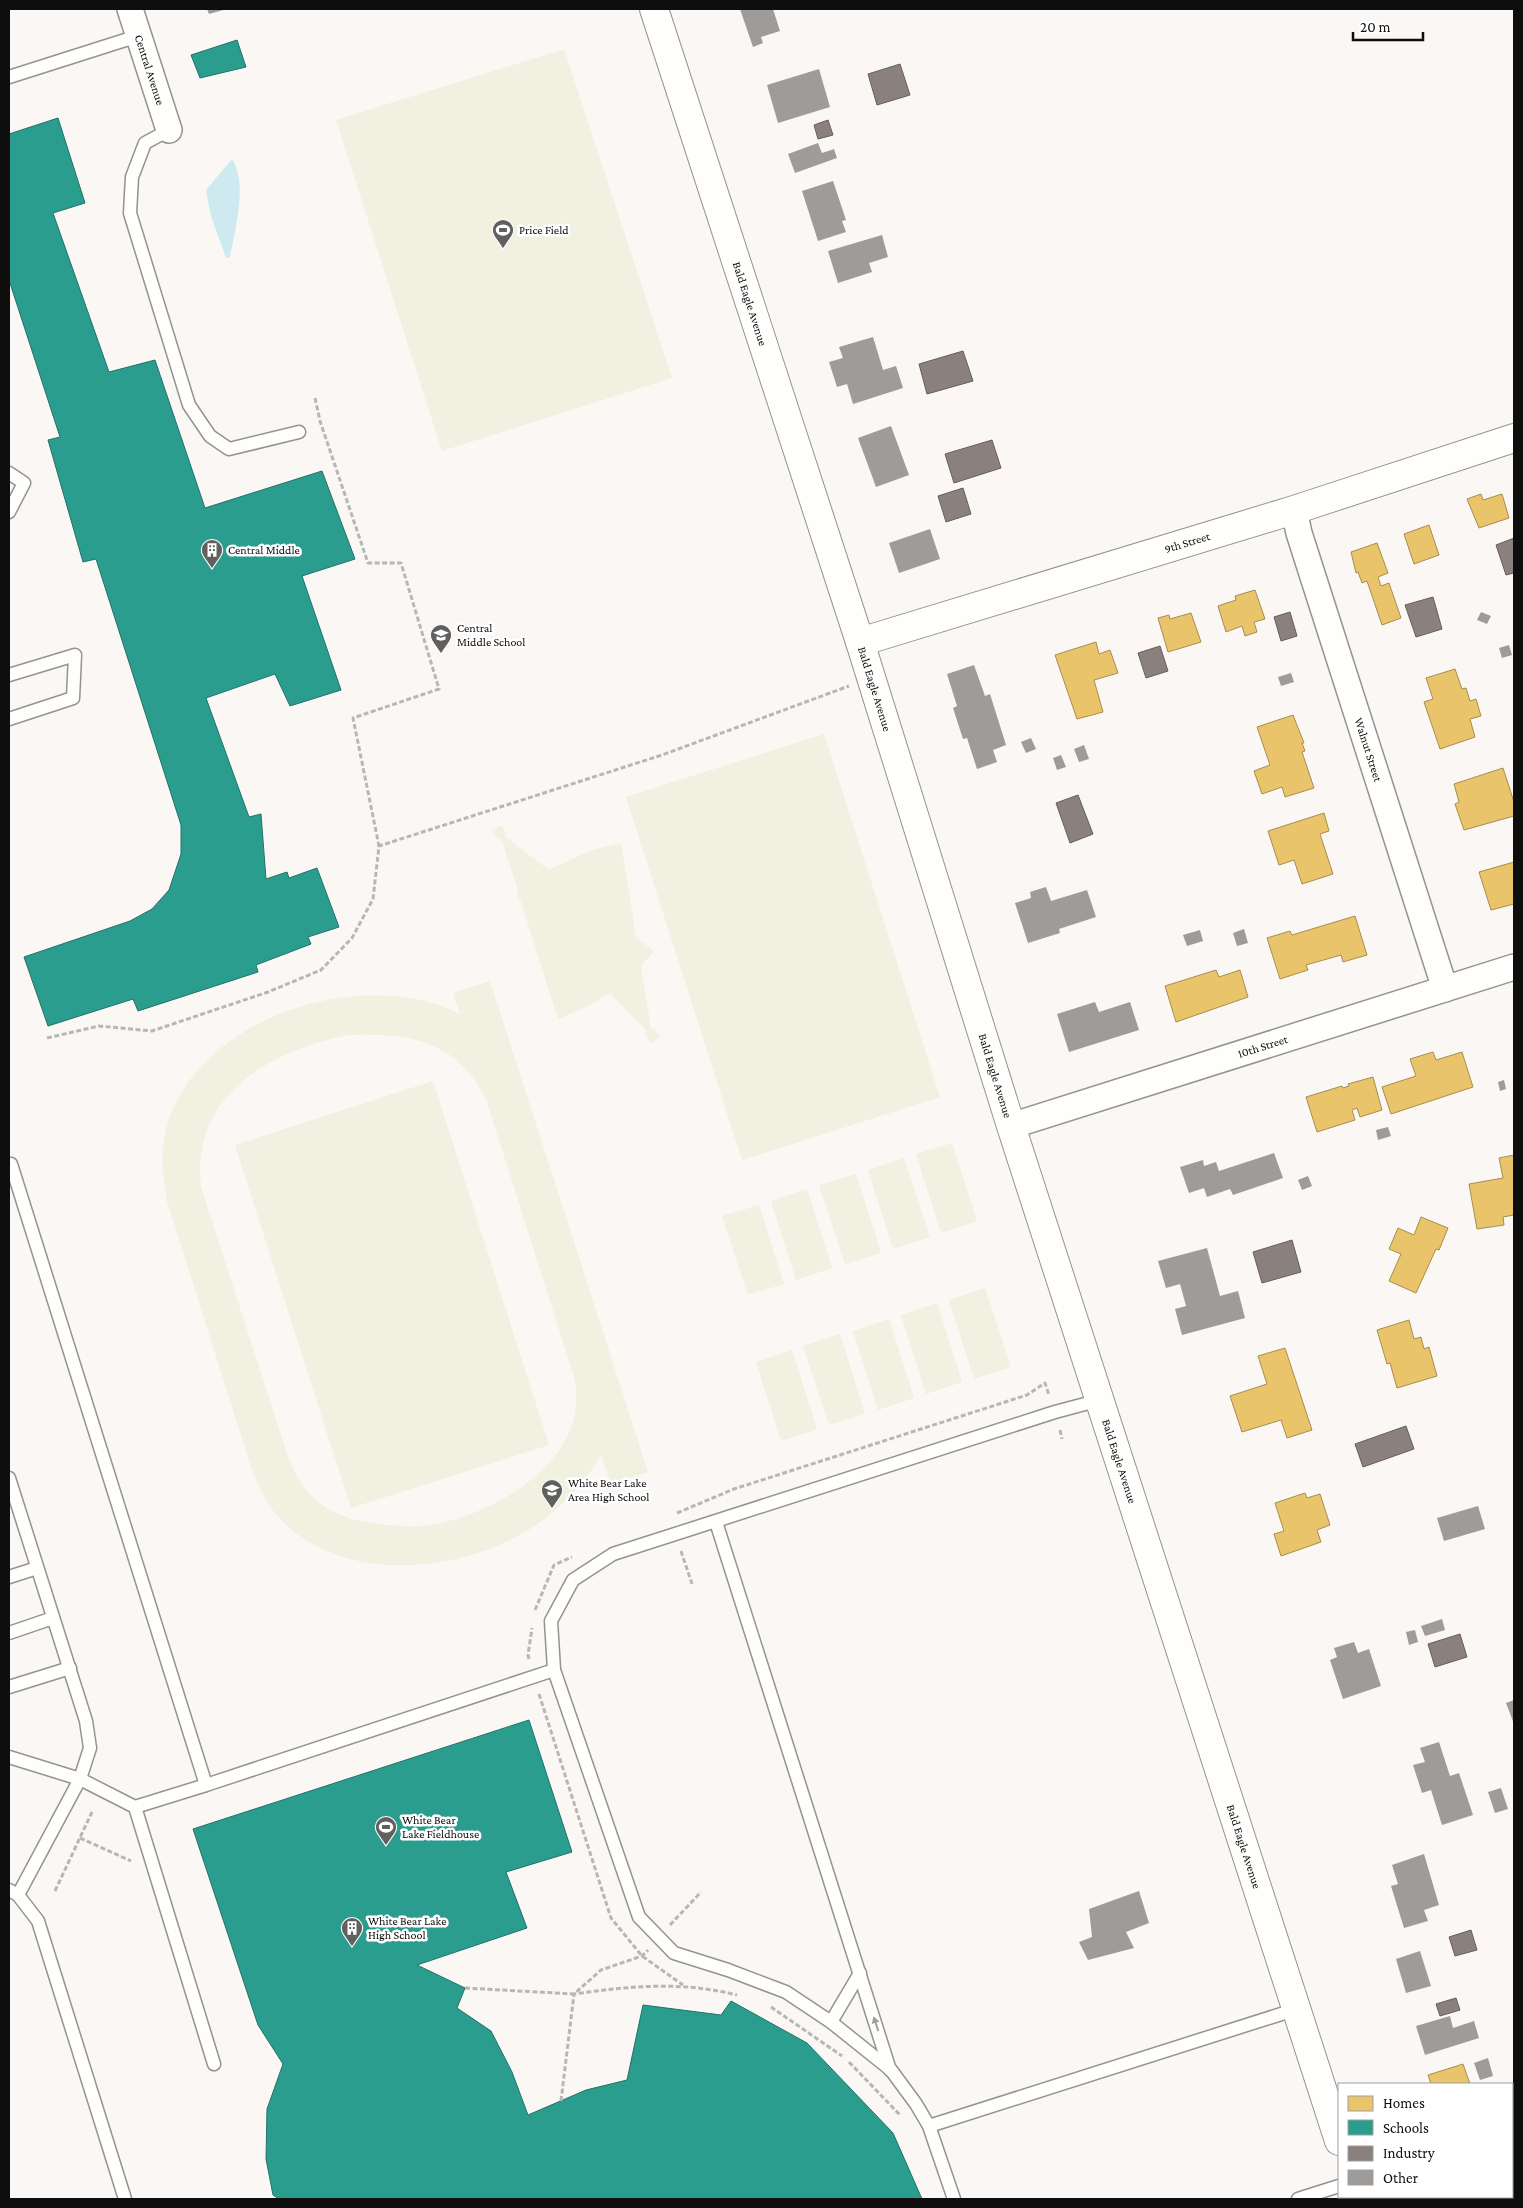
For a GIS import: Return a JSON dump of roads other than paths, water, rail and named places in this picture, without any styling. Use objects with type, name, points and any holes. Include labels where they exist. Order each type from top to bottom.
[{"type":"street","name":"Central Avenue","points":[[130,9],[169,130]]},
{"type":"street","name":"Bald Eagle Avenue","points":[[654,9],[860,642],[869,676],[1011,1126],[1338,2138]]},
{"type":"street","name":"9th Street","points":[[860,642],[1294,510],[1514,438]]},
{"type":"street","name":"Walnut Street","points":[[1294,510],[1299,533],[1445,988]]},
{"type":"street","name":"10th Street","points":[[1011,1126],[1514,967]]},
{"type":"lane","points":[[9,77],[138,36]]},
{"type":"lane","points":[[169,130],[145,143],[132,177],[130,213],[189,405],[210,436],[229,449],[299,432]]},
{"type":"lane","points":[[9,473],[24,483],[9,512]]},
{"type":"lane","points":[[9,675],[75,655],[73,698],[9,719]]},
{"type":"lane","points":[[11,1164],[206,1785]]},
{"type":"lane","points":[[954,2199],[929,2126],[916,2104],[891,2070],[831,2022],[786,1992],[728,1970],[674,1953],[639,1917],[554,1670],[551,1621],[573,1580],[613,1554],[1055,1412],[1100,1400]]},
{"type":"lane","points":[[9,1478],[86,1721],[90,1748],[80,1779],[14,1893],[38,1921],[126,2199]]},
{"type":"lane","points":[[716,1522],[891,2070]]},
{"type":"lane","points":[[9,1577],[38,1568]]},
{"type":"lane","points":[[9,1632],[53,1618]]},
{"type":"lane","points":[[9,1687],[70,1668]]},
{"type":"lane","points":[[9,1757],[80,1779],[135,1806],[206,1785],[554,1670]]},
{"type":"lane","points":[[135,1806],[214,2064]]},
{"type":"lane","points":[[831,2022],[860,1973]]},
{"type":"lane","points":[[929,2126],[1297,2010]]},
{"type":"lane","points":[[1298,2199],[1338,2186]]},
{"type":"water","points":[[232,159],[237,169],[240,194],[230,257],[226,258],[211,216],[206,190]]},
{"type":"place","name":"Price Field","points":[[503,249]]},
{"type":"place","name":"Central Middle","points":[[212,569]]},
{"type":"place","name":"Central Middle School","points":[[441,654]]},
{"type":"place","name":"White Bear Lake Area High School","points":[[552,1509]]},
{"type":"place","name":"White Bear Lake Fieldhouse","points":[[386,1846]]},
{"type":"place","name":"White Bear Lake High School","points":[[352,1947]]}]
